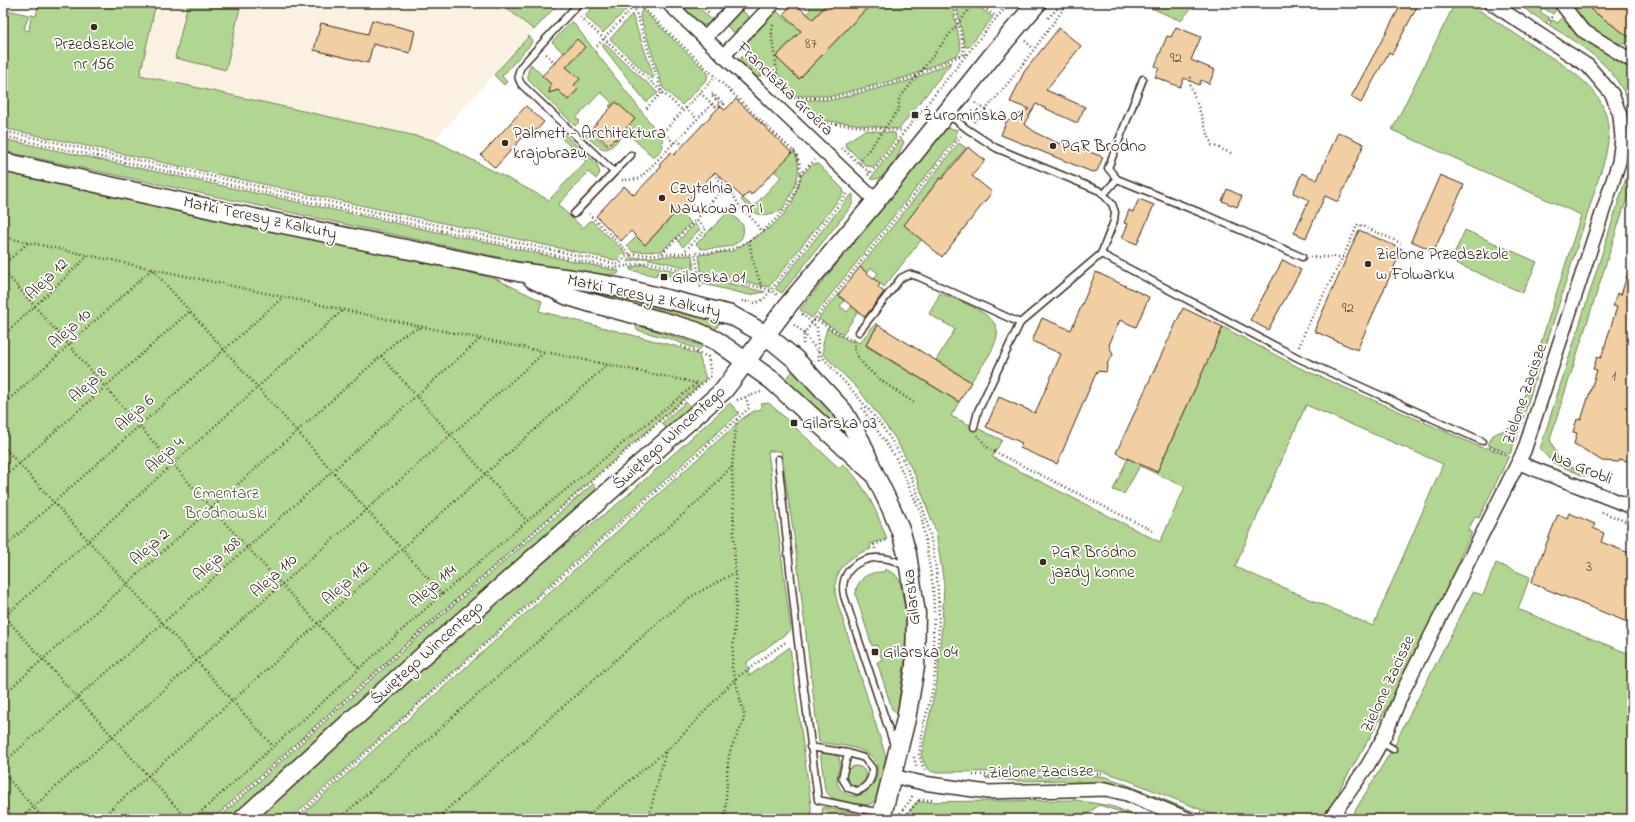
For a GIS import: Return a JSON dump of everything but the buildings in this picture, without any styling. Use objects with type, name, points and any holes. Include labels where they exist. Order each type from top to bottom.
[{"type":"street","name":"Franciszka Groëra","points":[[668,3],[876,201]]},
{"type":"street","points":[[705,38],[738,3]]},
{"type":"street","points":[[723,56],[774,3]]},
{"type":"street","name":"Świętego Wincentego","points":[[243,819],[488,598],[724,390],[796,296],[876,201],[1037,3]]},
{"type":"street","points":[[1560,3],[1582,30],[1628,59],[1632,59]]},
{"type":"street","name":"Zielone Zacisze","points":[[1330,819],[1368,765],[1381,742],[1403,691],[1516,460],[1534,427],[1619,162],[1622,138],[1620,115],[1612,94],[1588,66],[1491,6]]},
{"type":"street","name":"Matki Teresy z Kalkuty","points":[[3,162],[234,214],[518,272],[579,280],[670,299],[731,315],[766,334]]},
{"type":"street","name":"Matki Teresy z Kalkuty","points":[[518,272],[568,296],[695,331],[717,341],[746,361]]},
{"type":"street","name":"Gilarska","points":[[766,334],[795,359],[843,411],[862,442],[874,473],[901,532],[910,572],[916,613],[916,643],[912,688],[906,719],[882,816]]},
{"type":"street","name":"Gilarska","points":[[746,361],[774,381],[874,473]]},
{"type":"street","name":"Na Grobli","points":[[1516,460],[1632,507]]},
{"type":"street","name":"Zielone Zacisze","points":[[892,776],[923,783],[988,792],[1106,789],[1127,794],[1188,819]]},
{"type":"lane","points":[[579,3],[524,63],[519,71],[519,79],[523,86],[614,172]]},
{"type":"lane","points":[[1143,79],[1108,168],[1117,179],[1206,214],[1302,257]]},
{"type":"lane","points":[[947,113],[967,129],[996,148],[1091,186],[1104,194],[1112,204],[1115,212],[1114,221],[1101,254],[1020,323],[978,411],[974,427]]},
{"type":"lane","points":[[574,214],[630,155]]},
{"type":"lane","points":[[1104,194],[1117,179]]},
{"type":"lane","points":[[1101,254],[1300,359],[1482,441]]},
{"type":"lane","points":[[859,332],[901,278],[910,274],[1020,323]]},
{"type":"lane","points":[[778,459],[810,747],[818,800],[882,816]]},
{"type":"lane","points":[[897,754],[843,589],[845,577],[852,568],[865,560],[877,557],[893,559],[910,572]]},
{"type":"lane","points":[[1381,742],[1393,749]]},
{"type":"lane","points":[[810,747],[848,753],[864,758],[872,768],[868,784],[857,792],[848,788],[842,778],[848,753]]},
{"type":"path","points":[[3,132],[616,264],[622,262],[625,256],[631,255],[695,253],[732,249],[761,232],[778,217],[789,204],[800,175],[800,163],[796,154],[638,3],[597,46]]},
{"type":"path","points":[[699,3],[719,23]]},
{"type":"path","points":[[954,3],[965,55]]},
{"type":"path","points":[[859,163],[900,108],[899,99],[976,3],[1002,19]]},
{"type":"path","points":[[999,3],[1001,11]]},
{"type":"path","points":[[997,17],[1009,3]]},
{"type":"path","points":[[739,300],[749,303],[758,303],[763,300],[850,191],[870,173],[1009,3]]},
{"type":"path","points":[[812,322],[967,129],[990,104],[1068,3]]},
{"type":"path","points":[[1471,3],[1491,6]]},
{"type":"path","points":[[634,6],[662,92]]},
{"type":"path","points":[[579,16],[682,111]]},
{"type":"path","points":[[774,22],[771,40],[778,74],[775,84]]},
{"type":"path","points":[[738,41],[780,89]]},
{"type":"path","points":[[790,98],[831,98],[907,79],[965,55]]},
{"type":"path","points":[[551,59],[558,65]]},
{"type":"path","points":[[683,145],[663,132],[715,77]]},
{"type":"path","points":[[1191,78],[1189,82],[1212,145],[1233,154]]},
{"type":"path","points":[[646,109],[662,92]]},
{"type":"path","points":[[700,93],[716,107],[720,106],[724,104],[713,94],[711,96],[720,104],[720,106]]},
{"type":"path","points":[[785,94],[796,103]]},
{"type":"path","points":[[617,185],[622,180],[639,179],[712,104]]},
{"type":"path","points":[[686,108],[697,119]]},
{"type":"path","points":[[810,117],[821,127]]},
{"type":"path","points":[[816,122],[905,131]]},
{"type":"path","points":[[3,136],[614,268],[648,262],[771,290]]},
{"type":"path","points":[[837,143],[870,173]]},
{"type":"path","points":[[800,175],[816,159]]},
{"type":"path","points":[[712,174],[732,193],[739,205],[756,223],[761,232]]},
{"type":"path","points":[[662,253],[696,220],[725,186]]},
{"type":"path","points":[[593,210],[589,215],[631,255]]},
{"type":"path","points":[[683,253],[706,229],[696,220]]},
{"type":"path","points":[[1300,345],[1306,329],[1343,257],[1358,224],[1401,243]]},
{"type":"path","points":[[3,237],[424,328],[480,338],[607,365]]},
{"type":"path","points":[[749,240],[753,261],[762,288]]},
{"type":"path","points":[[3,265],[29,242]]},
{"type":"path","points":[[695,253],[701,291]]},
{"type":"path","name":"Aleja 12","points":[[3,336],[89,255]]},
{"type":"path","points":[[1302,257],[1343,257]]},
{"type":"path","points":[[152,269],[442,594]]},
{"type":"path","name":"Aleja 10","points":[[3,405],[152,269]]},
{"type":"path","points":[[3,270],[211,508],[359,668]]},
{"type":"path","name":"Aleja 6","points":[[3,548],[283,297]]},
{"type":"path","name":"Aleja 4","points":[[3,616],[90,541],[172,464],[259,388],[344,310]]},
{"type":"path","name":"Aleja 8","points":[[3,478],[104,386],[190,311]]},
{"type":"path","points":[[799,312],[817,327],[819,362],[823,366]]},
{"type":"path","points":[[814,319],[851,340],[859,332]]},
{"type":"path","name":"Aleja 2","points":[[3,695],[381,356],[402,334],[412,329],[424,328]]},
{"type":"path","points":[[859,332],[854,345],[856,355],[878,377],[916,404]]},
{"type":"path","points":[[804,333],[819,354],[861,399],[884,430],[903,461],[919,496],[928,525],[935,557],[939,592],[940,620],[934,683],[919,752]]},
{"type":"path","name":"Aleja 108","points":[[3,764],[247,548],[480,338]]},
{"type":"path","points":[[678,344],[708,357],[712,376],[734,401],[764,390]]},
{"type":"path","name":"Aleja 110","points":[[20,819],[281,585],[545,352]]},
{"type":"path","points":[[381,356],[527,521]]},
{"type":"path","name":"Aleja 114","points":[[193,819],[442,594],[527,521],[697,383],[607,365]]},
{"type":"path","name":"Aleja 112","points":[[100,819],[607,365]]},
{"type":"path","points":[[215,819],[422,631],[712,376]]},
{"type":"path","points":[[294,819],[432,692],[749,408],[746,397]]},
{"type":"path","points":[[725,819],[729,755],[744,721],[732,667],[736,602],[736,572],[732,499],[732,466],[737,419]]},
{"type":"path","points":[[974,427],[979,439],[990,449],[1155,532]]},
{"type":"path","points":[[1482,441],[1487,446],[1516,460]]},
{"type":"path","points":[[3,446],[274,746]]},
{"type":"path","points":[[339,819],[705,495],[732,466]]},
{"type":"path","points":[[1598,510],[1632,524]]},
{"type":"path","points":[[877,557],[874,545],[886,541],[888,536]]},
{"type":"path","points":[[436,819],[661,620],[692,596],[736,572]]},
{"type":"path","points":[[3,616],[187,819]]},
{"type":"path","points":[[583,819],[666,750],[697,721],[735,679],[797,634]]},
{"type":"path","points":[[906,719],[924,724]]},
{"type":"path","points":[[648,819],[666,750]]},
{"type":"path","points":[[3,773],[44,819]]},
{"type":"shaded area","points":[[42,3],[516,3],[539,25],[434,140],[31,50]]},
{"type":"green space","points":[[39,3],[156,3],[140,75],[434,140],[549,200],[586,161],[560,137],[563,133],[597,164],[600,173],[596,179],[588,172],[558,205],[583,228],[591,220],[627,254],[621,254],[619,261],[3,128],[3,9],[29,15],[24,29],[29,31],[31,15],[36,16]]},
{"type":"green space","points":[[188,3],[241,3],[226,70],[175,58]]},
{"type":"green space","points":[[500,3],[553,3],[556,6],[534,30]]},
{"type":"green space","points":[[595,3],[630,3],[630,6],[603,33],[585,16]]},
{"type":"green space","points":[[686,3],[694,3],[712,20],[707,25],[701,25],[682,7]]},
{"type":"green space","points":[[805,3],[828,3],[811,21],[805,15],[811,9]]},
{"type":"green space","points":[[872,3],[952,3],[961,50],[957,55],[907,77],[831,96],[794,96],[779,82],[780,78],[778,76],[774,77],[743,42],[774,9],[801,31],[776,57],[799,79]]},
{"type":"green space","points":[[956,3],[973,3],[993,17],[969,47],[965,47]]},
{"type":"green space","points":[[1140,3],[1195,3],[1181,21]]},
{"type":"green space","points":[[1455,3],[1468,3],[1582,79],[1602,104],[1607,119],[1608,137],[1605,158],[1518,434],[1510,454],[1488,445],[1493,435],[1515,425],[1581,215],[1392,130]]},
{"type":"green space","points":[[1516,3],[1554,3],[1557,8],[1553,14],[1543,8],[1540,12],[1550,18],[1546,23]]},
{"type":"green space","points":[[1569,3],[1582,3],[1632,39],[1625,44],[1608,40],[1593,30]]},
{"type":"green space","points":[[642,9],[708,73],[707,79],[682,105],[663,88],[640,16]]},
{"type":"green space","points":[[741,9],[751,19],[736,35],[726,25]]},
{"type":"green space","points":[[632,14],[654,77],[652,79],[610,39]]},
{"type":"green space","points":[[1563,16],[1588,42],[1632,70],[1632,114],[1619,83],[1610,71],[1589,51],[1549,25],[1552,20],[1558,23]]},
{"type":"green space","points":[[572,21],[662,138],[663,147],[654,158],[626,132],[614,144],[606,149],[598,146],[585,135],[589,130],[607,146],[614,139],[616,140],[635,119],[616,102],[610,107],[609,106],[612,103],[601,92],[576,118],[580,121],[575,126],[528,80],[528,71],[531,64],[551,84],[551,87],[555,91],[558,90],[568,100],[578,89],[574,85],[579,79],[566,67],[572,61],[552,42]]},
{"type":"green space","points":[[529,36],[532,40],[531,44],[502,76],[507,82],[504,85],[494,75]]},
{"type":"green space","points":[[603,44],[605,44],[658,93],[646,102],[603,47]]},
{"type":"green space","points":[[745,54],[747,54],[762,76],[755,77],[738,61]]},
{"type":"green space","points":[[952,62],[899,129],[819,120],[798,100],[832,100],[908,81]]},
{"type":"green space","points":[[949,128],[958,130],[956,133],[957,137],[812,318],[800,310],[942,132]]},
{"type":"green space","points":[[865,130],[895,133],[896,138],[874,167],[866,166],[845,145],[846,142]]},
{"type":"green space","points":[[3,139],[619,271],[618,274],[592,275],[540,266],[3,151]]},
{"type":"green space","points":[[901,139],[904,142],[892,167],[883,176],[877,179],[870,179]]},
{"type":"green space","points":[[959,143],[966,148],[928,193],[922,239],[884,287],[874,278],[878,273],[871,268],[867,273],[860,267]]},
{"type":"green space","points":[[794,150],[797,158],[798,174],[790,197],[781,211],[763,215],[755,213],[741,200],[743,198],[753,207],[781,177],[774,171]]},
{"type":"green space","points":[[1632,159],[1632,182],[1550,439],[1560,463],[1592,475],[1584,476],[1553,463],[1540,449]]},
{"type":"green space","points":[[814,164],[818,164],[843,189],[844,193],[769,287],[701,271],[699,255],[733,251],[771,227],[792,203],[802,174]]},
{"type":"green space","name":"Cmentarz Bródnowski","points":[[3,172],[494,278],[542,301],[539,311],[675,346],[699,355],[706,379],[437,616],[212,819],[3,819]]},
{"type":"green space","points":[[853,194],[853,202],[850,208],[782,293],[775,289],[849,197]]},
{"type":"green space","points":[[680,208],[685,213],[683,215],[691,223],[662,251],[633,252],[627,246],[637,236],[646,244]]},
{"type":"green space","points":[[729,211],[743,225],[741,239],[730,246],[723,248],[701,249],[696,244]]},
{"type":"green space","points":[[695,224],[700,229],[683,247],[678,241]]},
{"type":"green space","points":[[1465,230],[1537,262],[1523,293],[1451,261]]},
{"type":"green space","points":[[692,255],[694,269],[645,258],[627,262],[628,259],[631,258]]},
{"type":"green space","points":[[643,264],[694,275],[695,282],[683,279],[682,282],[670,280],[671,276],[657,273],[656,276],[630,270],[630,268]]},
{"type":"green space","points":[[702,277],[765,292],[749,295],[703,284]]},
{"type":"green space","points":[[575,287],[692,311],[720,322],[715,331],[576,290]]},
{"type":"green space","points":[[940,293],[976,309],[992,321],[997,328],[997,336],[993,348],[971,382],[936,360],[955,329],[929,314]]},
{"type":"green space","points":[[838,295],[844,301],[840,306],[847,312],[852,306],[858,312],[843,334],[818,319]]},
{"type":"green space","points":[[876,323],[878,325],[866,346],[959,402],[951,416],[1002,440],[992,457],[1160,542],[1185,487],[1140,466],[1124,494],[1113,490],[1128,458],[1157,472],[1223,327],[1298,367],[1485,449],[1486,447],[1509,456],[1479,518],[1475,517],[1468,530],[1472,533],[1459,559],[1464,561],[1398,689],[1339,790],[1343,793],[1327,819],[1224,819],[1120,777],[1101,771],[932,772],[926,767],[921,755],[937,681],[944,585],[936,532],[916,477],[895,438],[859,390],[823,354],[823,343],[827,328],[851,342],[852,339],[859,343]],"holes":[[[1306,405],[1443,464],[1373,626],[1235,567]]]},
{"type":"green space","points":[[635,324],[703,346],[699,350],[670,339],[637,330]]},
{"type":"green space","points":[[794,370],[822,398],[846,429],[844,431],[839,431],[785,379]]},
{"type":"green space","points":[[686,402],[691,407],[666,428],[662,423]]},
{"type":"green space","points":[[730,403],[739,413],[290,819],[257,819],[530,573],[621,501]]},
{"type":"green space","points":[[769,403],[839,468],[843,464],[858,480],[870,498],[887,539],[870,544],[871,549],[854,556],[848,561],[838,575],[835,591],[886,757],[876,800],[869,805],[844,802],[828,795],[825,790],[820,751],[839,757],[840,764],[837,783],[839,787],[847,794],[856,796],[865,793],[872,786],[876,777],[877,768],[874,759],[864,752],[848,747],[819,742],[794,536],[781,451],[768,451],[791,630],[747,662],[749,676],[790,647],[811,805],[811,819],[297,819],[742,419],[752,412],[761,409],[761,404]]},
{"type":"green space","points":[[593,484],[598,489],[232,819],[218,819],[439,618]]},
{"type":"green space","points":[[1496,563],[1530,577],[1518,609],[1632,655],[1632,819],[1350,819],[1396,743],[1473,592],[1483,595]]},
{"type":"green space","points":[[885,569],[895,574],[900,581],[906,615],[905,659],[897,713],[892,709],[877,662],[882,660],[877,645],[872,646],[856,596],[858,585],[864,577],[873,573],[884,572]]},
{"type":"green space","points":[[852,766],[860,766],[866,772],[866,780],[860,786],[852,786],[846,780],[846,772]]},
{"type":"green space","points":[[1088,775],[1106,777],[1118,781],[1212,819],[1199,818],[1185,814],[1129,791],[1102,782],[1101,786],[1067,785],[1064,780],[1017,781],[985,778]]},
{"type":"green space","points":[[1076,800],[1111,806],[1147,819],[1141,819],[1099,805],[1081,819],[903,819],[917,802]]},
{"type":"green space","points":[[823,807],[872,817],[871,819],[821,819]]},
{"type":"place","name":"Przedszkole nr 156","points":[[94,27]]},
{"type":"place","name":"Żuromińska 01","points":[[915,115]]},
{"type":"place","name":"Palmett - Architektura krajobrazu","points":[[505,143]]},
{"type":"place","name":"PGR Bródno","points":[[1053,146]]},
{"type":"place","name":"Czytelnia Naukowa nr I","points":[[662,198]]},
{"type":"place","name":"Zielone Przedszkole w Folwarku","points":[[1368,264]]},
{"type":"place","name":"Gilarska 01","points":[[664,277]]},
{"type":"place","name":"Gilarska 03","points":[[794,423]]},
{"type":"place","name":"PGR Bródno jazdy konne","points":[[1043,562]]},
{"type":"place","name":"Gilarska 04","points":[[875,652]]}]
